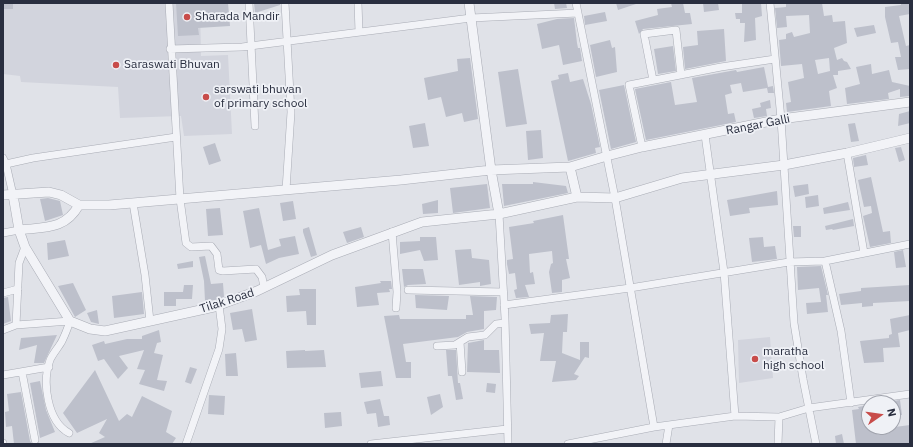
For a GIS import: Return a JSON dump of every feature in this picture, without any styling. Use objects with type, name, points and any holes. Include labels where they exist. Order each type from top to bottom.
[{"type":"street","points":[[169,3],[170,49],[180,199],[186,243],[191,247],[211,246],[217,254],[219,270],[223,271],[256,268],[262,277],[264,287]]},
{"type":"street","points":[[249,3],[255,126]]},
{"type":"street","points":[[285,3],[290,112],[286,190]]},
{"type":"street","points":[[358,3],[359,32]]},
{"type":"street","points":[[469,3],[491,170],[499,214],[505,323],[508,444]]},
{"type":"street","points":[[576,3],[615,198],[654,427]]},
{"type":"street","points":[[770,3],[781,119],[794,323],[802,379],[816,444]]},
{"type":"street","points":[[170,49],[251,46],[471,18],[578,13]]},
{"type":"street","points":[[653,80],[644,34],[676,30],[681,75]]},
{"type":"street","points":[[642,148],[629,85],[775,59]]},
{"type":"street","name":"Rangar Galli","points":[[79,205],[133,203],[491,170],[570,167],[642,148],[781,119],[910,102]]},
{"type":"street","points":[[705,135],[724,272],[735,416]]},
{"type":"street","points":[[70,321],[25,247],[19,230],[13,195],[4,161],[176,137]]},
{"type":"street","name":"Tilak Road","points":[[70,321],[90,329],[105,331],[220,305],[264,287],[332,255],[422,222],[499,214],[577,197],[615,198],[682,178],[710,173],[784,165],[847,153],[910,138]]},
{"type":"street","points":[[847,153],[864,253]]},
{"type":"street","points":[[570,167],[577,197]]},
{"type":"street","points":[[3,195],[55,192],[79,205],[74,214],[63,223],[3,233]]},
{"type":"street","points":[[133,203],[144,267],[150,320]]},
{"type":"street","points":[[392,232],[397,292],[396,308]]},
{"type":"street","points":[[504,305],[630,288],[789,262],[825,260],[910,244]]},
{"type":"street","points":[[16,325],[19,263],[25,247]]},
{"type":"street","points":[[825,260],[841,332],[851,403]]},
{"type":"street","points":[[3,293],[18,289]]},
{"type":"street","points":[[408,290],[503,292]]},
{"type":"street","points":[[186,444],[219,349],[222,329],[220,305]]},
{"type":"street","points":[[3,330],[16,325],[70,321]]},
{"type":"street","points":[[69,433],[62,429],[52,415],[47,388],[50,360],[63,340],[70,321]]},
{"type":"street","points":[[437,346],[455,345],[468,337],[485,335],[496,324],[505,323]]},
{"type":"street","points":[[460,342],[462,372]]},
{"type":"street","points":[[3,375],[49,367]]},
{"type":"street","points":[[22,372],[35,440]]},
{"type":"street","points":[[568,444],[654,427],[735,416],[779,417],[809,408],[910,394]]},
{"type":"street","points":[[778,444],[779,417]]},
{"type":"street","points":[[666,444],[669,425]]},
{"type":"street","points":[[371,444],[507,428]]},
{"type":"shaded area","name":"Saraswati Bhuvan","points":[[3,3],[200,3],[201,56],[228,55],[232,134],[184,136],[181,116],[120,118],[118,87],[21,82],[20,76],[3,74]]},
{"type":"shaded area","name":"maratha high school","points":[[770,337],[773,378],[739,383],[738,340]]},
{"type":"building","points":[[3,3],[13,3],[13,9],[3,9]]},
{"type":"building","points":[[176,3],[228,3],[230,26],[198,28],[199,35],[178,36]]},
{"type":"building","points":[[254,3],[280,3],[280,5],[255,13]]},
{"type":"building","points":[[554,3],[566,3],[567,8],[555,9]]},
{"type":"building","points":[[616,3],[635,3],[636,4],[618,10]]},
{"type":"building","points":[[671,3],[683,3],[685,13],[690,13],[692,24],[643,29],[639,34],[635,21],[658,15],[657,9],[672,7]]},
{"type":"building","points":[[703,3],[718,3],[719,10],[704,12]]},
{"type":"building","points":[[742,3],[761,3],[762,16],[755,18],[756,40],[744,42],[745,23],[740,23],[740,19],[736,19],[735,13],[742,13]]},
{"type":"building","points":[[786,3],[822,3],[824,16],[832,15],[833,22],[845,21],[847,43],[834,48],[837,60],[842,58],[847,62],[851,69],[838,71],[838,75],[833,75],[837,88],[829,91],[831,106],[787,112],[786,103],[791,102],[788,82],[804,78],[802,64],[781,66],[779,40],[786,39],[786,34],[792,32],[794,37],[810,33],[809,15],[786,16],[787,27],[777,28],[775,8],[786,7]],"holes":[[[829,58],[830,71],[818,74],[815,60]]]},
{"type":"building","points":[[901,3],[910,3],[910,14],[899,16],[906,46],[910,45],[910,69],[898,70],[895,57],[901,57],[898,42],[891,43],[885,17],[885,7],[901,5]]},
{"type":"building","points":[[605,12],[607,21],[585,25],[584,16]]},
{"type":"building","points":[[574,18],[577,43],[578,48],[580,48],[582,61],[563,65],[559,45],[542,49],[537,24],[557,19]]},
{"type":"building","points":[[874,25],[876,33],[857,37],[854,28]]},
{"type":"building","points":[[724,29],[726,61],[685,69],[683,47],[698,45],[697,31]]},
{"type":"building","points":[[610,40],[612,48],[615,47],[617,72],[596,77],[590,45]]},
{"type":"building","points":[[673,46],[676,71],[658,74],[654,49]]},
{"type":"building","points":[[470,58],[478,119],[464,122],[462,113],[446,117],[441,97],[428,100],[424,78],[458,71],[457,59]]},
{"type":"building","points":[[871,64],[872,74],[889,70],[892,82],[910,86],[910,96],[900,97],[900,89],[888,93],[889,99],[847,104],[845,88],[860,84],[856,67]]},
{"type":"building","points":[[764,67],[768,87],[773,86],[774,93],[768,93],[767,88],[743,92],[741,83],[730,85],[732,93],[725,95],[728,114],[734,113],[736,122],[646,140],[635,89],[671,82],[675,105],[697,102],[692,78],[736,70],[737,72]]},
{"type":"building","points":[[518,69],[527,124],[506,127],[498,72]]},
{"type":"building","points":[[568,73],[570,82],[583,79],[591,104],[600,147],[595,148],[596,153],[568,161],[551,81],[559,79],[558,75]]},
{"type":"building","points":[[624,85],[636,142],[611,149],[599,90]]},
{"type":"building","points":[[770,100],[771,108],[766,109],[767,116],[754,118],[752,109],[761,107],[760,103]]},
{"type":"building","points":[[910,111],[910,123],[898,126],[899,114]]},
{"type":"building","points":[[425,123],[429,146],[413,148],[409,126]]},
{"type":"building","points":[[855,123],[859,141],[851,142],[848,124]]},
{"type":"building","points":[[541,130],[543,158],[528,160],[526,131]]},
{"type":"building","points":[[215,143],[221,161],[209,165],[203,147]]},
{"type":"building","points":[[901,147],[905,160],[899,162],[895,148]]},
{"type":"building","points":[[866,155],[868,165],[854,167],[853,158]]},
{"type":"building","points":[[871,177],[883,232],[890,231],[891,243],[870,247],[863,216],[872,213],[871,206],[864,207],[858,180]]},
{"type":"building","points":[[533,182],[566,186],[568,193],[504,206],[502,184],[533,184]]},
{"type":"building","points":[[487,184],[490,208],[453,213],[450,188]]},
{"type":"building","points":[[808,184],[809,194],[795,197],[793,186]]},
{"type":"building","points":[[777,191],[778,205],[749,208],[750,213],[730,216],[727,200]]},
{"type":"building","points":[[818,195],[819,206],[806,208],[805,197]]},
{"type":"building","points":[[48,198],[60,201],[63,215],[45,221],[40,199]]},
{"type":"building","points":[[438,200],[438,213],[423,214],[422,204]]},
{"type":"building","points":[[293,201],[296,219],[283,221],[280,203]]},
{"type":"building","points":[[848,202],[850,210],[824,214],[823,208]]},
{"type":"building","points":[[220,208],[223,235],[208,236],[206,209]]},
{"type":"building","points":[[259,208],[268,250],[281,246],[279,239],[295,236],[299,254],[279,258],[266,264],[261,245],[250,248],[243,211]]},
{"type":"building","points":[[563,215],[569,259],[566,259],[570,278],[562,280],[562,292],[552,293],[549,272],[551,264],[553,263],[552,251],[529,254],[530,273],[533,272],[535,284],[525,285],[529,297],[516,298],[514,290],[517,289],[515,273],[509,274],[507,264],[507,260],[513,259],[509,227],[534,223],[533,221]]},
{"type":"building","points":[[853,219],[854,226],[826,230],[825,226]]},
{"type":"building","points":[[793,226],[801,226],[801,237],[794,237]]},
{"type":"building","points":[[309,227],[317,255],[311,257],[303,232],[303,229]]},
{"type":"building","points":[[361,227],[364,237],[347,243],[343,232]]},
{"type":"building","points":[[420,237],[436,237],[438,260],[424,261],[420,250],[400,254],[400,242],[420,241]]},
{"type":"building","points":[[763,237],[764,247],[775,246],[777,259],[752,262],[749,238]]},
{"type":"building","points":[[65,240],[69,256],[48,260],[47,243]]},
{"type":"building","points":[[471,249],[472,258],[489,260],[491,284],[480,286],[480,282],[459,285],[455,250]]},
{"type":"building","points":[[903,250],[906,267],[896,268],[894,252]]},
{"type":"building","points":[[205,256],[211,284],[223,283],[224,297],[205,301],[204,281],[199,257]]},
{"type":"building","points":[[193,261],[193,267],[178,269],[177,264]]},
{"type":"building","points":[[821,266],[828,295],[826,295],[828,312],[807,314],[806,303],[821,302],[819,288],[798,290],[797,267]]},
{"type":"building","points":[[402,269],[423,269],[426,284],[408,285],[404,287]]},
{"type":"building","points":[[380,281],[391,281],[392,289],[389,289],[390,292],[377,293],[379,305],[357,307],[355,287],[381,283]]},
{"type":"building","points":[[73,283],[86,310],[75,317],[58,286]]},
{"type":"building","points":[[184,285],[193,285],[192,299],[176,299],[176,306],[164,306],[164,292],[183,292]]},
{"type":"building","points":[[910,285],[910,301],[873,303],[873,306],[862,307],[862,303],[841,305],[839,294],[861,291],[861,288]]},
{"type":"building","points":[[299,289],[316,289],[316,325],[307,325],[306,311],[287,312],[286,296],[300,295]]},
{"type":"building","points":[[142,292],[144,314],[114,318],[112,296]]},
{"type":"building","points":[[415,295],[449,296],[447,310],[416,308]]},
{"type":"building","points":[[470,296],[497,297],[496,310],[484,311],[484,329],[467,332],[458,337],[403,344],[406,362],[411,362],[411,378],[396,378],[384,316],[399,315],[400,319],[466,319],[466,315],[473,315]]},
{"type":"building","points":[[8,297],[11,321],[3,324],[3,298]]},
{"type":"building","points":[[252,309],[257,340],[245,342],[242,329],[233,330],[230,313]]},
{"type":"building","points":[[97,310],[99,324],[91,322],[87,313]]},
{"type":"building","points":[[568,314],[567,332],[563,332],[562,353],[580,360],[580,342],[589,342],[589,358],[585,357],[574,374],[579,376],[576,380],[552,382],[556,361],[540,361],[544,333],[531,334],[529,324],[550,323],[551,315]]},
{"type":"building","points":[[910,315],[910,330],[898,333],[900,347],[883,348],[884,362],[864,363],[860,341],[889,338],[889,335],[892,334],[890,319]]},
{"type":"building","points":[[159,330],[161,342],[157,343],[154,353],[163,355],[157,380],[167,381],[164,391],[139,384],[145,370],[137,369],[144,350],[119,356],[128,368],[118,379],[104,359],[98,361],[92,345],[104,341],[105,344],[127,339],[142,339],[142,336]]},
{"type":"building","points":[[57,335],[44,363],[34,363],[37,345],[19,350],[21,338]]},
{"type":"building","points":[[484,340],[484,350],[499,350],[500,373],[467,372],[468,343]]},
{"type":"building","points":[[324,350],[326,367],[287,368],[286,351]]},
{"type":"building","points":[[446,350],[456,350],[458,383],[460,383],[463,399],[456,400],[452,376],[448,376]]},
{"type":"building","points":[[236,353],[238,376],[226,376],[225,354]]},
{"type":"building","points":[[190,367],[197,369],[191,384],[185,382]]},
{"type":"building","points":[[95,370],[119,421],[127,414],[132,417],[142,396],[172,411],[166,432],[176,438],[172,444],[89,444],[105,437],[99,433],[107,419],[77,433],[63,413]]},
{"type":"building","points":[[381,371],[383,386],[361,388],[359,373]]},
{"type":"building","points":[[40,381],[46,410],[55,432],[40,438],[30,383]]},
{"type":"building","points":[[487,383],[496,384],[495,393],[486,392]]},
{"type":"building","points":[[21,392],[30,441],[32,444],[14,444],[12,426],[6,427],[5,412],[9,411],[7,394]]},
{"type":"building","points":[[440,394],[443,407],[431,415],[427,397]]},
{"type":"building","points":[[209,395],[225,396],[224,415],[208,414]]},
{"type":"building","points":[[380,399],[384,416],[389,416],[390,425],[378,427],[376,413],[367,414],[364,402]]},
{"type":"building","points":[[861,406],[861,435],[901,435],[901,426],[910,425],[910,444],[856,444],[852,410],[859,409],[858,407]]},
{"type":"building","points":[[341,412],[342,426],[325,428],[324,413]]},
{"type":"building","points":[[842,434],[844,444],[836,444],[835,436]]},
{"type":"place","name":"Sharada Mandir","points":[[187,17]]},
{"type":"place","name":"Saraswati Bhuvan","points":[[116,65]]},
{"type":"place","name":"sarswati bhuvan of primary school","points":[[206,97]]},
{"type":"place","name":"maratha high school","points":[[755,359]]}]
